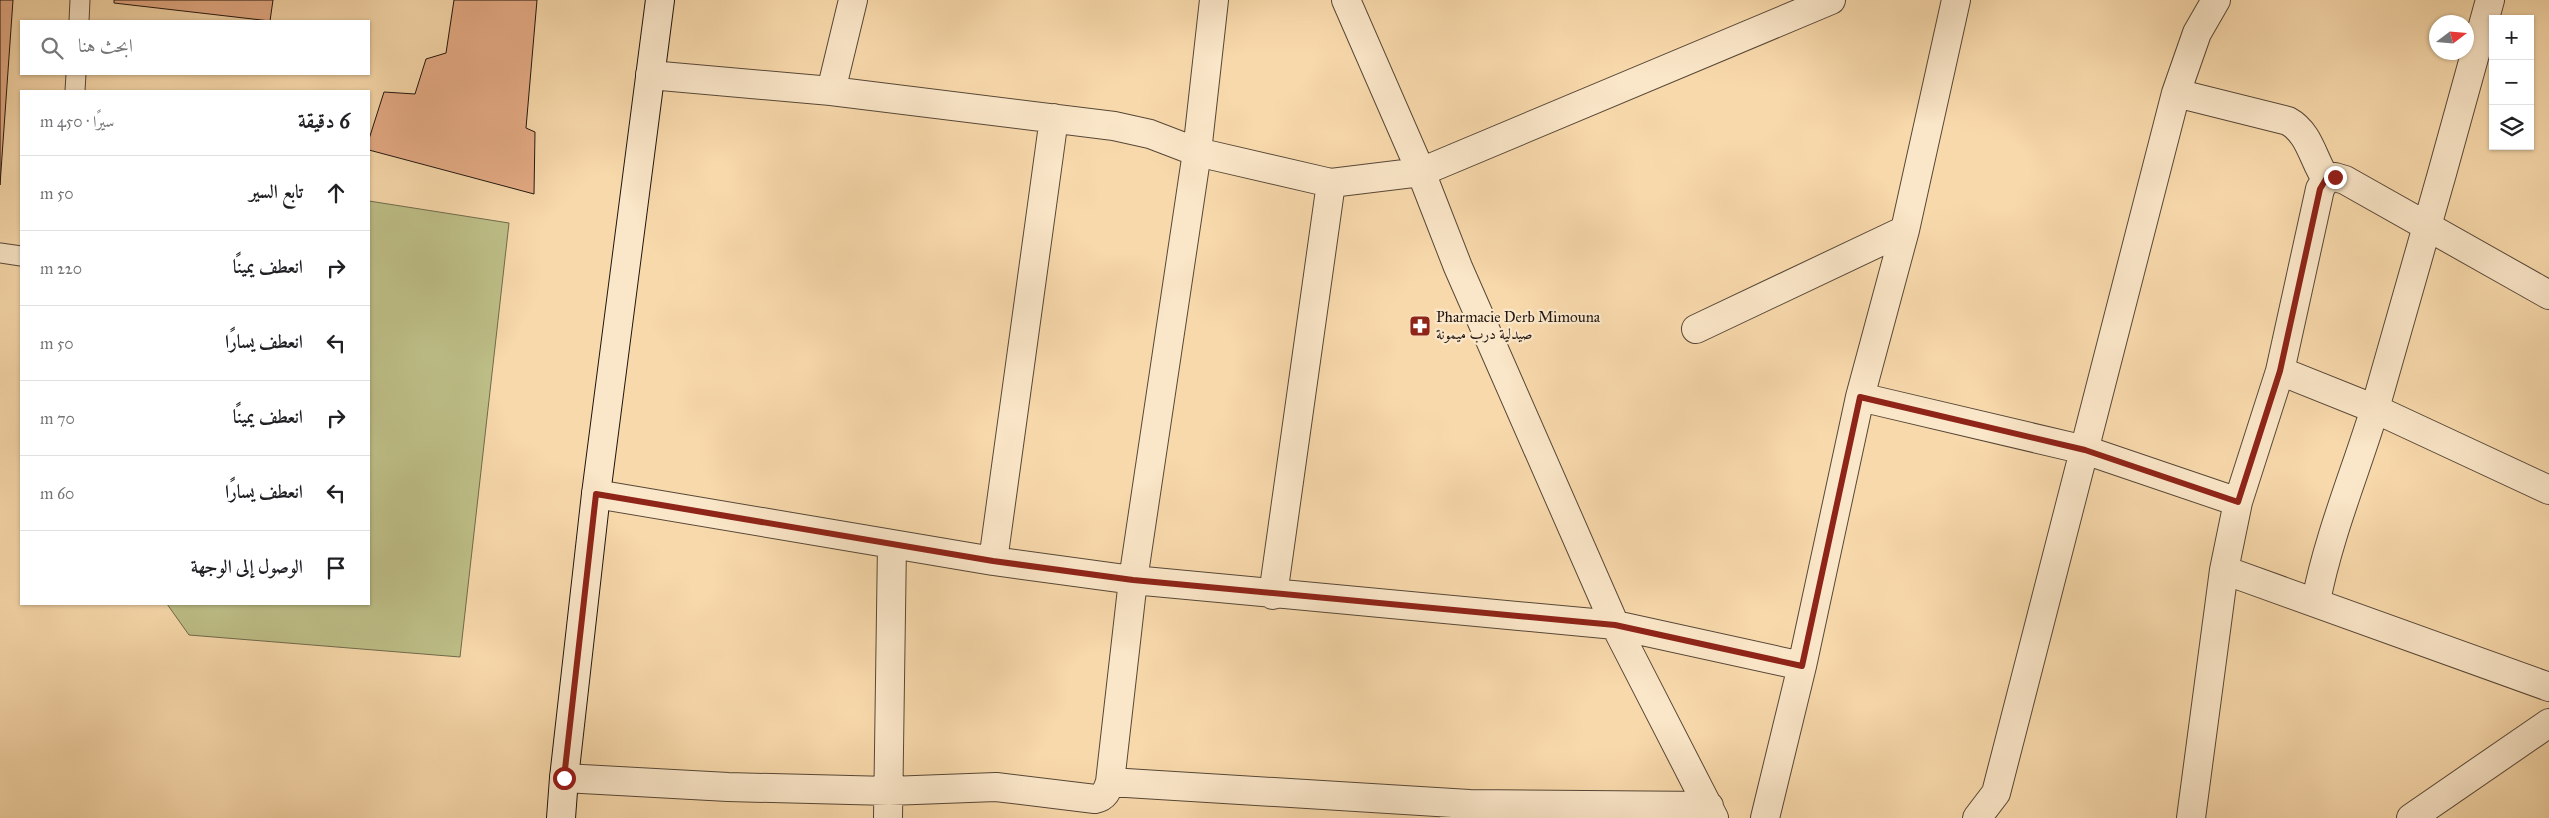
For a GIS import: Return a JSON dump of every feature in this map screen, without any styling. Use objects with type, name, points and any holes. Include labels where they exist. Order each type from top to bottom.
[{"type":"street","points":[[562,818],[564,778],[596,494],[660,0]]},
{"type":"street","points":[[832,91],[852,0]]},
{"type":"street","points":[[564,778],[728,787],[889,791],[996,788],[1096,799],[1102,798],[1110,782],[1133,580],[1197,152],[1214,0]]},
{"type":"street","points":[[1110,782],[1469,804],[1712,812],[1615,625],[1458,267],[1421,172],[1346,0]]},
{"type":"street","points":[[650,75],[832,91],[1054,118],[1150,134],[1197,152],[1331,183],[1421,172],[1831,0]]},
{"type":"street","points":[[1765,818],[1802,666],[1860,397],[1905,230],[1956,0]]},
{"type":"street","points":[[1977,818],[1996,793],[2176,93],[2197,33],[2216,0]]},
{"type":"street","points":[[2316,601],[2322,570],[2349,482],[2375,409],[2428,227],[2490,0]]},
{"type":"street","points":[[2176,93],[2293,124],[2306,137],[2317,166],[2326,179]]},
{"type":"street","points":[[993,561],[1054,118]]},
{"type":"street","points":[[2191,818],[2224,570],[2238,502],[2280,371],[2320,189],[2326,179],[2335,177],[2345,180],[2549,296]]},
{"type":"street","points":[[1273,595],[1331,183]]},
{"type":"street","points":[[1696,329],[1905,230]]},
{"type":"street","points":[[2280,371],[2375,409],[2549,490]]},
{"type":"street","points":[[1860,397],[2085,450],[2238,502]]},
{"type":"street","points":[[596,494],[993,561],[1133,580],[1273,595],[1615,625],[1802,666]]},
{"type":"street","points":[[888,818],[892,544]]},
{"type":"street","points":[[2224,570],[2316,601],[2549,687]]},
{"type":"street","points":[[2411,818],[2549,723]]},
{"type":"street","points":[[1441,818],[1450,809],[1469,804]]},
{"type":"lane","points":[[79,20],[80,0]]},
{"type":"lane","points":[[75,90],[76,75]]},
{"type":"lane","points":[[0,253],[20,256]]},
{"type":"green space","points":[[370,201],[509,223],[460,657],[189,635],[168,605],[370,605]]},
{"type":"building","points":[[0,0],[13,0],[0,185]]},
{"type":"building","points":[[114,0],[273,0],[270,20],[114,3]]},
{"type":"building","points":[[454,0],[537,0],[526,128],[535,132],[534,194],[370,150],[370,136],[384,92],[415,94],[426,59],[446,53]]},
{"type":"place","name":"Pharmacie Derb Mimouna صيدلية درب ميمونة","points":[[1420,326]]},
{"type":"route","points":[[564,778],[596,494],[993,561],[1133,580],[1273,595],[1615,625],[1802,666],[1860,397],[2085,450],[2238,502],[2280,371],[2320,189],[2326,179],[2335,177]]}]
